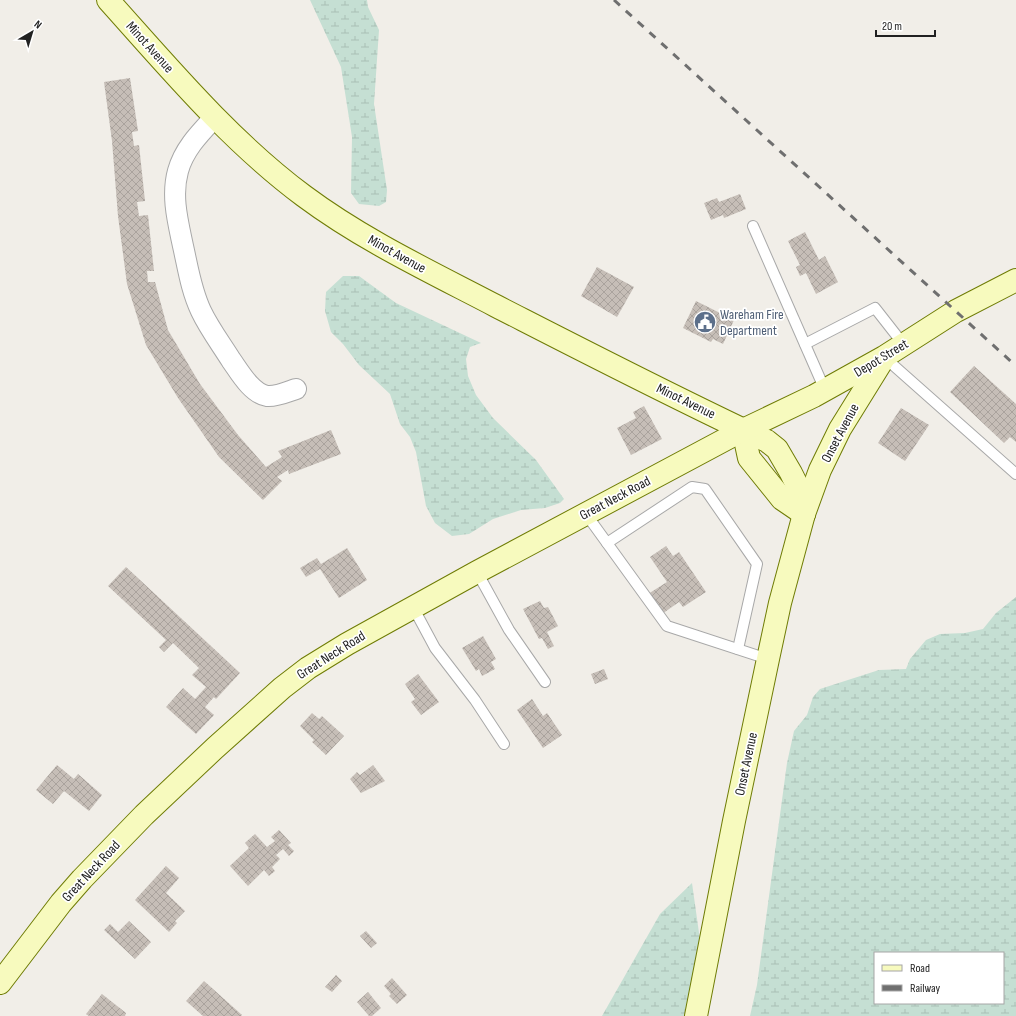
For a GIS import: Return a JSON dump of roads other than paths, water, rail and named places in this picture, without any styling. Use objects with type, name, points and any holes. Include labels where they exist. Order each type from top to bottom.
[{"type":"main road","name":"Minot Avenue","points":[[108,0],[178,78],[245,147],[304,196],[345,224],[392,252],[743,430]]},
{"type":"main road","name":"Depot Street","points":[[743,430],[814,396],[884,358],[956,311],[1016,280]]},
{"type":"main road","name":"Onset Avenue","points":[[696,1016],[735,813],[780,603],[804,514],[820,470],[840,429],[884,358]]},
{"type":"main road","name":"Great Neck Road","points":[[0,984],[73,888],[144,815],[215,748],[282,688],[308,668],[413,607],[743,430]]},
{"type":"main road","points":[[743,430],[749,458],[782,499],[804,514]]},
{"type":"street","points":[[215,117],[195,138],[187,150],[177,172],[177,220],[192,287],[200,310],[240,374],[249,384],[266,396],[277,395],[296,388]]},
{"type":"lane","points":[[753,226],[825,390]]},
{"type":"lane","points":[[805,344],[875,308],[904,345]]},
{"type":"lane","points":[[884,358],[1016,474]]},
{"type":"lane","points":[[607,543],[692,487],[705,489],[757,564],[738,649]]},
{"type":"lane","points":[[586,514],[668,626],[768,659]]},
{"type":"lane","points":[[477,572],[509,630],[545,682]]},
{"type":"lane","points":[[413,607],[435,648],[475,700],[504,744]]},
{"type":"railway","points":[[614,0],[1016,366]]},
{"type":"place","name":"Wareham Fire Department","points":[[705,322]]}]
